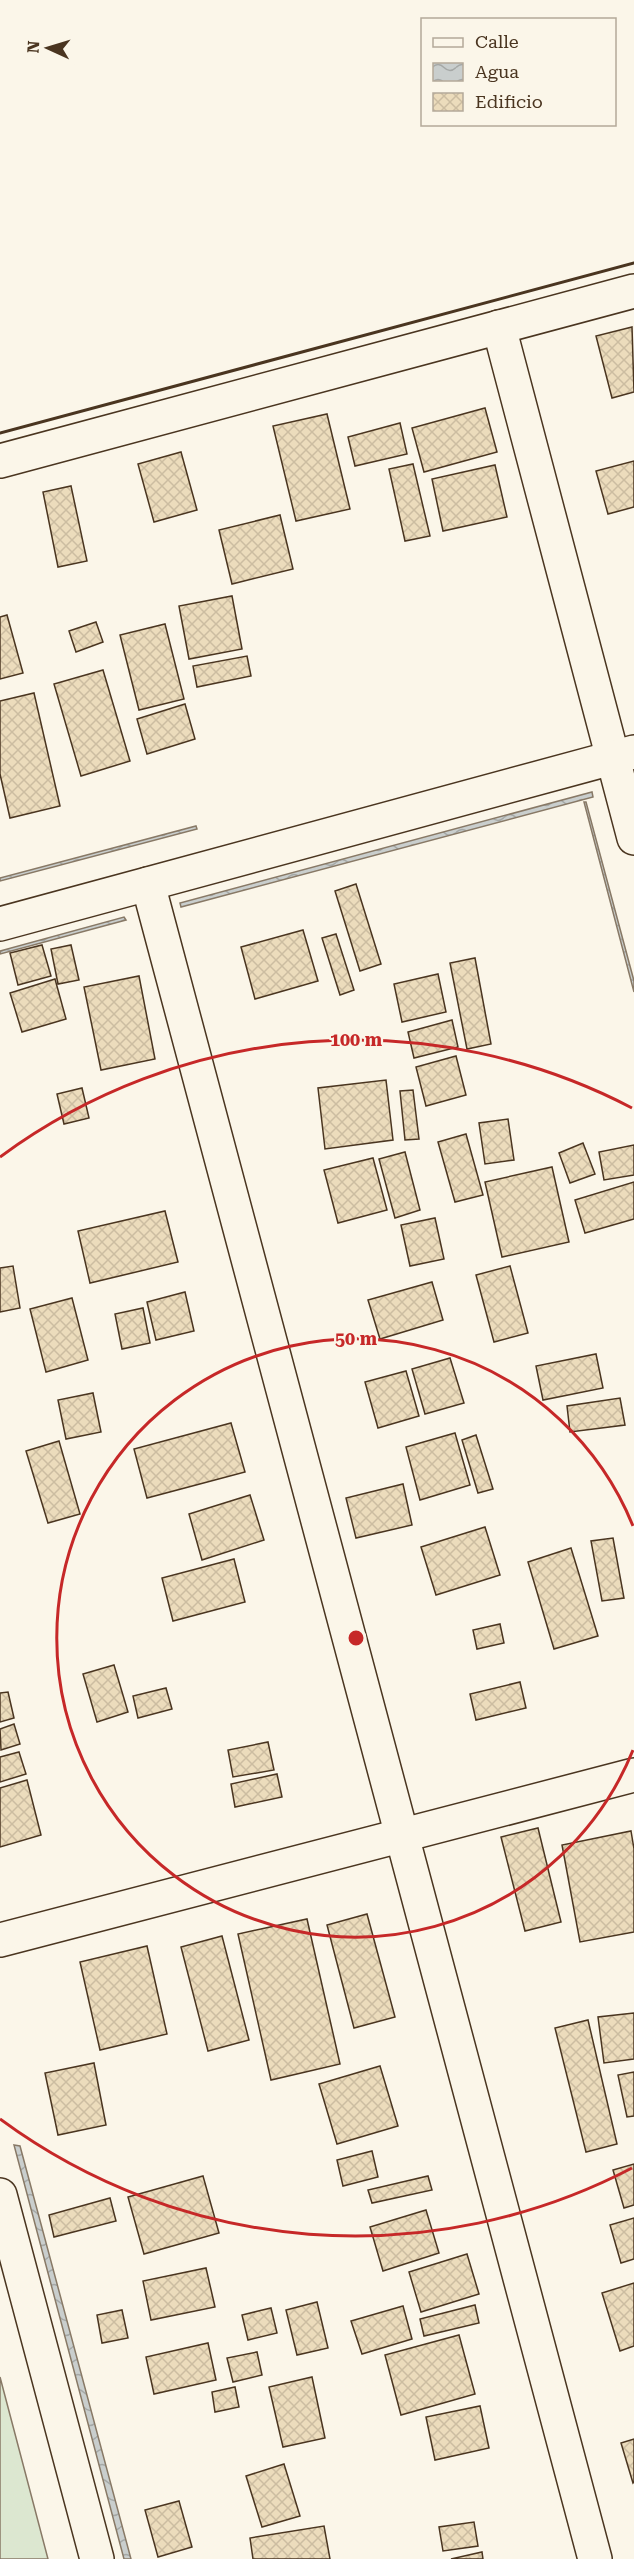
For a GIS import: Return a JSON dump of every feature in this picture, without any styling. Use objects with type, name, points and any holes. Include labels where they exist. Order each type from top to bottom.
[{"type":"street","points":[[0,461],[634,291]]},
{"type":"street","points":[[499,327],[623,755],[634,838]]},
{"type":"street","points":[[0,924],[623,755]]},
{"type":"street","points":[[148,884],[595,2559]]},
{"type":"street","points":[[0,1940],[634,1775]]},
{"type":"street","points":[[0,2195],[97,2559]]},
{"type":"green space","points":[[0,2377],[48,2559],[0,2559]]},
{"type":"water","points":[[592,792],[593,797],[181,907],[180,903]]},
{"type":"water","points":[[584,802],[586,802],[634,981],[634,992]]},
{"type":"water","points":[[196,826],[197,829],[0,881],[0,878]]},
{"type":"water","points":[[124,917],[126,920],[0,954],[0,951]]},
{"type":"water","points":[[14,2145],[20,2146],[131,2559],[124,2559]]},
{"type":"building","points":[[632,327],[634,392],[612,398],[596,336]]},
{"type":"building","points":[[485,408],[497,452],[424,472],[412,428]]},
{"type":"building","points":[[327,414],[350,509],[296,521],[273,426]]},
{"type":"building","points":[[400,423],[407,454],[355,466],[348,437]]},
{"type":"building","points":[[181,452],[197,510],[154,522],[138,464]]},
{"type":"building","points":[[634,461],[634,507],[608,514],[596,471]]},
{"type":"building","points":[[413,464],[430,536],[405,541],[389,469]]},
{"type":"building","points":[[495,465],[507,517],[443,531],[432,479]]},
{"type":"building","points":[[71,486],[87,561],[58,567],[43,492]]},
{"type":"building","points":[[280,515],[293,569],[232,584],[219,530]]},
{"type":"building","points":[[232,596],[242,649],[189,659],[179,606]]},
{"type":"building","points":[[7,615],[23,673],[0,679],[0,617]]},
{"type":"building","points":[[96,622],[103,642],[76,652],[69,631]]},
{"type":"building","points":[[165,624],[184,699],[139,710],[120,635]]},
{"type":"building","points":[[247,656],[251,676],[197,687],[193,666]]},
{"type":"building","points":[[103,670],[130,761],[81,776],[54,684]]},
{"type":"building","points":[[34,693],[60,806],[10,818],[0,774],[0,701]]},
{"type":"building","points":[[185,704],[195,739],[147,754],[137,719]]},
{"type":"building","points":[[356,884],[381,964],[360,971],[335,891]]},
{"type":"building","points":[[303,930],[318,981],[255,999],[241,947]]},
{"type":"building","points":[[336,934],[354,990],[340,995],[322,938]]},
{"type":"building","points":[[42,945],[51,976],[18,985],[10,953]]},
{"type":"building","points":[[71,945],[79,980],[58,984],[51,949]]},
{"type":"building","points":[[475,958],[491,1044],[467,1049],[450,963]]},
{"type":"building","points":[[438,974],[446,1012],[402,1022],[394,984]]},
{"type":"building","points":[[139,976],[155,1059],[101,1070],[84,987]]},
{"type":"building","points":[[55,979],[66,1019],[22,1032],[10,993]]},
{"type":"building","points":[[452,1020],[458,1047],[414,1058],[408,1032]]},
{"type":"building","points":[[456,1056],[466,1095],[426,1106],[416,1067]]},
{"type":"building","points":[[386,1080],[393,1140],[325,1149],[318,1088]]},
{"type":"building","points":[[82,1088],[89,1118],[64,1124],[57,1094]]},
{"type":"building","points":[[413,1090],[419,1139],[405,1140],[400,1091]]},
{"type":"building","points":[[508,1119],[514,1160],[485,1164],[479,1123]]},
{"type":"building","points":[[466,1134],[483,1195],[455,1202],[438,1142]]},
{"type":"building","points":[[583,1143],[595,1174],[570,1183],[559,1153]]},
{"type":"building","points":[[634,1145],[634,1175],[604,1180],[599,1152]]},
{"type":"building","points":[[405,1152],[420,1210],[395,1218],[379,1159]]},
{"type":"building","points":[[373,1158],[387,1210],[338,1223],[324,1170]]},
{"type":"building","points":[[552,1167],[569,1242],[502,1257],[485,1182]]},
{"type":"building","points":[[634,1182],[634,1219],[585,1233],[575,1200]]},
{"type":"building","points":[[165,1211],[178,1262],[90,1283],[78,1231]]},
{"type":"building","points":[[435,1218],[444,1259],[410,1266],[401,1225]]},
{"type":"building","points":[[13,1266],[20,1308],[0,1312],[0,1268]]},
{"type":"building","points":[[510,1266],[528,1333],[494,1342],[476,1275]]},
{"type":"building","points":[[432,1282],[443,1320],[380,1339],[368,1300]]},
{"type":"building","points":[[185,1292],[194,1331],[156,1340],[147,1302]]},
{"type":"building","points":[[72,1298],[88,1360],[46,1372],[30,1309]]},
{"type":"building","points":[[143,1308],[150,1343],[122,1349],[115,1314]]},
{"type":"building","points":[[596,1354],[603,1388],[543,1400],[536,1366]]},
{"type":"building","points":[[450,1358],[464,1403],[425,1414],[412,1369]]},
{"type":"building","points":[[406,1371],[419,1416],[378,1428],[365,1382]]},
{"type":"building","points":[[93,1393],[101,1432],[66,1439],[58,1400]]},
{"type":"building","points":[[620,1398],[625,1425],[570,1432],[567,1406]]},
{"type":"building","points":[[231,1423],[245,1472],[147,1498],[134,1449]]},
{"type":"building","points":[[455,1433],[470,1485],[420,1500],[406,1447]]},
{"type":"building","points":[[476,1435],[493,1489],[478,1493],[462,1440]]},
{"type":"building","points":[[59,1441],[80,1514],[48,1523],[26,1451]]},
{"type":"building","points":[[403,1484],[412,1525],[356,1538],[346,1498]]},
{"type":"building","points":[[250,1495],[264,1540],[202,1560],[189,1514]]},
{"type":"building","points":[[485,1527],[500,1575],[436,1595],[421,1547]]},
{"type":"building","points":[[613,1538],[624,1598],[602,1601],[591,1541]]},
{"type":"building","points":[[571,1548],[598,1636],[554,1649],[528,1562]]},
{"type":"building","points":[[234,1559],[245,1602],[173,1621],[162,1578]]},
{"type":"building","points":[[500,1624],[504,1643],[477,1649],[473,1630]]},
{"type":"building","points":[[114,1665],[128,1712],[97,1722],[83,1674]]},
{"type":"building","points":[[520,1682],[526,1708],[476,1720],[470,1694]]},
{"type":"building","points":[[166,1688],[172,1709],[138,1718],[133,1696]]},
{"type":"building","points":[[8,1692],[14,1718],[0,1722],[0,1693]]},
{"type":"building","points":[[14,1724],[20,1744],[1,1750],[0,1729]]},
{"type":"building","points":[[268,1742],[274,1770],[233,1777],[228,1750]]},
{"type":"building","points":[[19,1752],[26,1774],[0,1782],[0,1757]]},
{"type":"building","points":[[277,1774],[282,1797],[235,1807],[231,1784]]},
{"type":"building","points":[[27,1780],[41,1835],[0,1847],[0,1788]]},
{"type":"building","points":[[538,1828],[561,1922],[525,1931],[501,1837]]},
{"type":"building","points":[[631,1831],[634,1849],[634,1932],[580,1942],[562,1845]]},
{"type":"building","points":[[367,1914],[395,2017],[354,2028],[327,1925]]},
{"type":"building","points":[[307,1919],[340,2064],[271,2080],[238,1934]]},
{"type":"building","points":[[222,1936],[249,2040],[208,2051],[181,1947]]},
{"type":"building","points":[[147,1946],[167,2034],[100,2050],[80,1962]]},
{"type":"building","points":[[634,2013],[634,2059],[604,2063],[598,2017]]},
{"type":"building","points":[[588,2020],[617,2144],[586,2152],[555,2028]]},
{"type":"building","points":[[94,2063],[106,2125],[58,2135],[45,2073]]},
{"type":"building","points":[[380,2066],[398,2126],[337,2144],[319,2084]]},
{"type":"building","points":[[634,2072],[634,2116],[627,2117],[618,2075]]},
{"type":"building","points":[[372,2151],[378,2177],[343,2186],[337,2160]]},
{"type":"building","points":[[634,2164],[634,2205],[624,2208],[613,2170]]},
{"type":"building","points":[[203,2176],[219,2233],[144,2254],[128,2197]]},
{"type":"building","points":[[428,2176],[432,2190],[372,2203],[368,2190]]},
{"type":"building","points":[[110,2198],[116,2221],[54,2237],[49,2215]]},
{"type":"building","points":[[426,2210],[439,2253],[383,2271],[370,2227]]},
{"type":"building","points":[[634,2218],[634,2259],[621,2263],[610,2225]]},
{"type":"building","points":[[467,2254],[479,2294],[421,2312],[409,2272]]},
{"type":"building","points":[[206,2268],[215,2307],[151,2320],[143,2281]]},
{"type":"building","points":[[634,2283],[634,2346],[620,2351],[602,2293]]},
{"type":"building","points":[[317,2302],[328,2348],[297,2355],[286,2310]]},
{"type":"building","points":[[475,2305],[479,2323],[424,2336],[420,2319]]},
{"type":"building","points":[[403,2306],[412,2339],[362,2354],[351,2321]]},
{"type":"building","points":[[271,2308],[277,2333],[248,2340],[242,2315]]},
{"type":"building","points":[[122,2310],[128,2338],[102,2343],[97,2315]]},
{"type":"building","points":[[459,2335],[475,2394],[401,2415],[385,2355]]},
{"type":"building","points":[[208,2343],[216,2380],[154,2394],[146,2357]]},
{"type":"building","points":[[257,2352],[262,2375],[233,2382],[227,2358]]},
{"type":"building","points":[[312,2377],[325,2438],[283,2447],[269,2387]]},
{"type":"building","points":[[235,2387],[239,2407],[215,2412],[212,2392]]},
{"type":"building","points":[[480,2406],[489,2448],[435,2460],[426,2417]]},
{"type":"building","points":[[634,2439],[634,2482],[633,2483],[621,2443]]},
{"type":"building","points":[[284,2464],[300,2516],[262,2527],[246,2476]]},
{"type":"building","points":[[179,2501],[192,2547],[158,2557],[145,2510]]},
{"type":"building","points":[[474,2522],[478,2546],[443,2551],[439,2527]]},
{"type":"building","points":[[324,2526],[330,2559],[253,2559],[250,2538]]},
{"type":"building","points":[[482,2552],[483,2559],[451,2559]]},
{"type":"wall","points":[[0,433],[634,263]]}]
